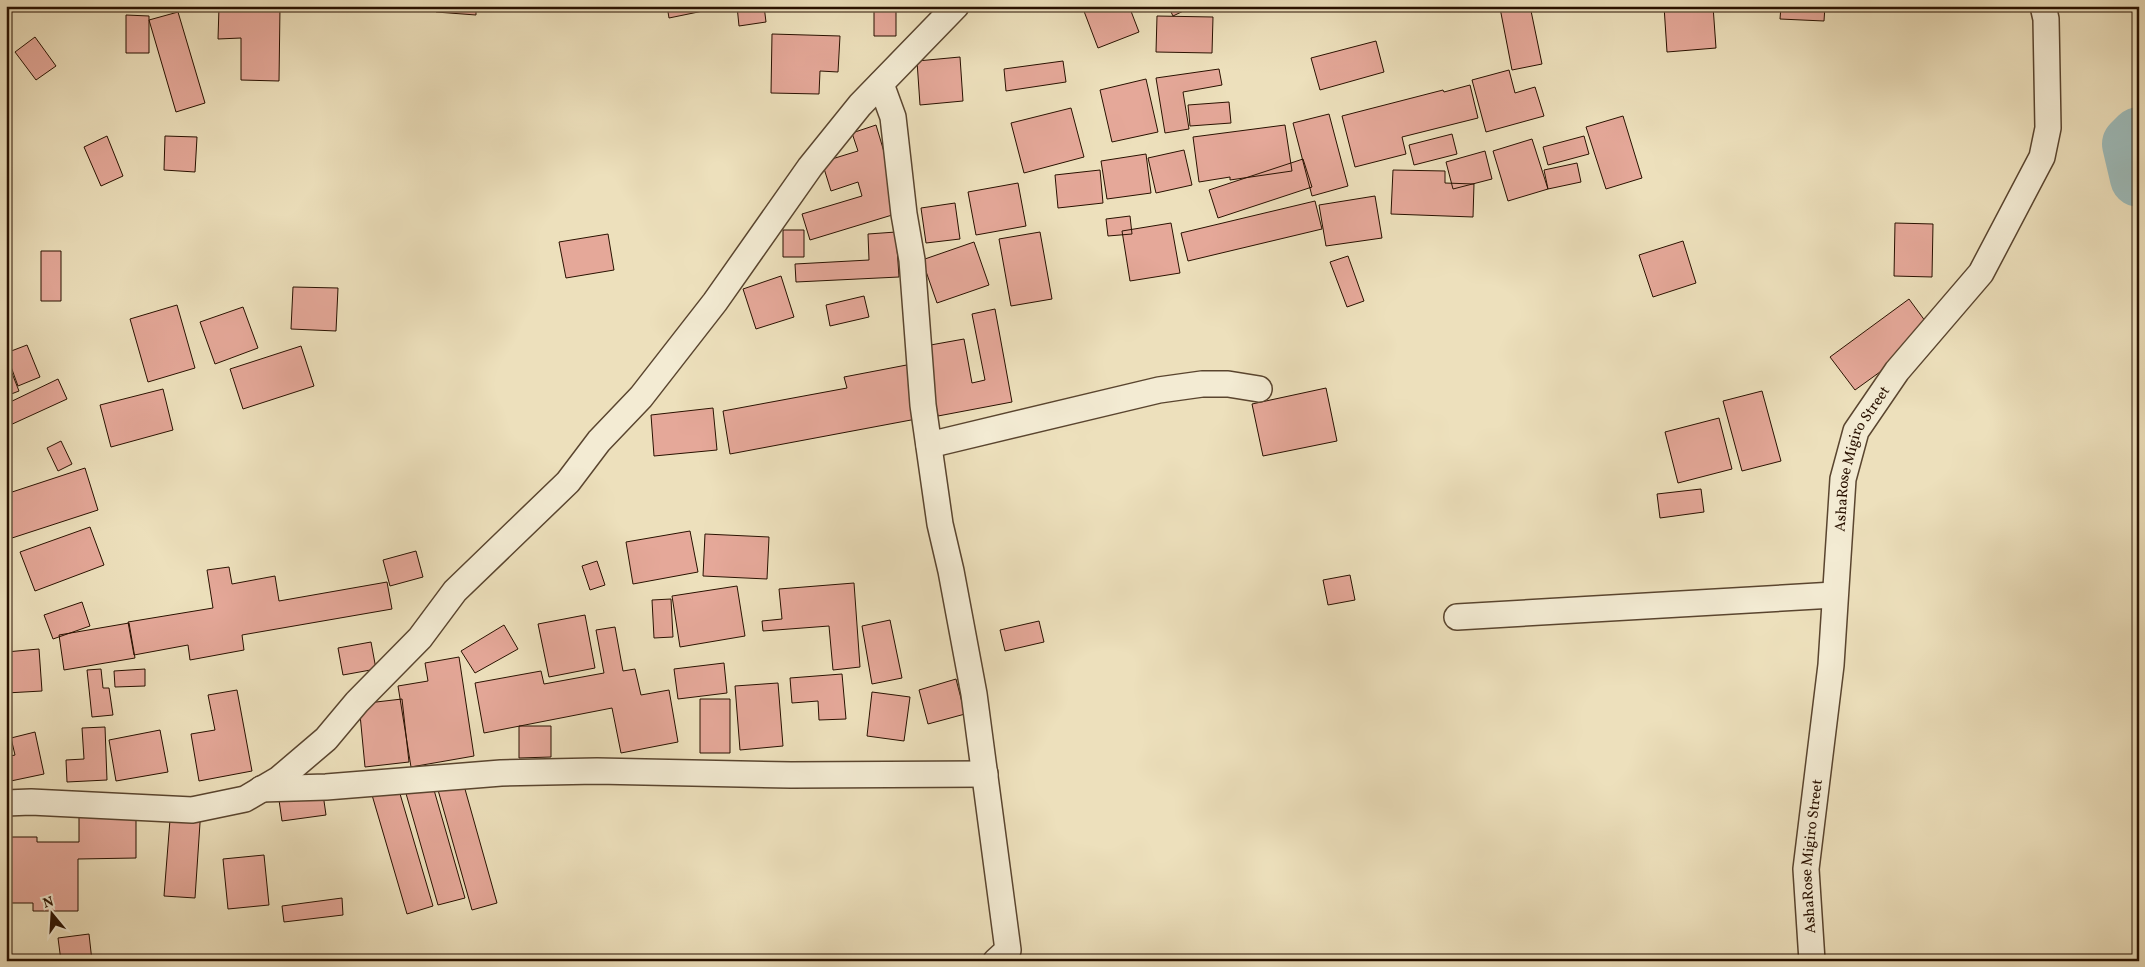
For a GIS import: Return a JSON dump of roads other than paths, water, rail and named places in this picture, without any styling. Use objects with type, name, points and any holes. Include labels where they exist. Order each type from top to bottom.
[{"type":"street","points":[[6,803],[31,802],[192,810],[245,799],[279,779],[326,739],[357,702],[420,638],[455,591],[568,482],[599,442],[641,397],[715,302],[810,167],[860,105],[956,6]]},
{"type":"street","name":"AshaRose Migiro Street","points":[[1812,961],[1806,869],[1831,665],[1834,595],[1843,479],[1856,431],[1898,371],[1981,273],[2042,157],[2048,128],[2046,19],[2043,6]]},
{"type":"street","points":[[880,84],[893,118],[904,214],[912,260],[923,405],[940,524],[952,572],[974,694],[985,774],[1008,950],[996,961]]},
{"type":"street","points":[[929,445],[1159,390],[1211,384],[1228,384],[1259,389]]},
{"type":"street","points":[[1457,617],[1834,595]]},
{"type":"street","points":[[261,789],[336,786],[501,773],[597,771],[791,775],[985,774]]},
{"type":"waterway","points":[[2139,136],[2131,144],[2139,178]]}]
